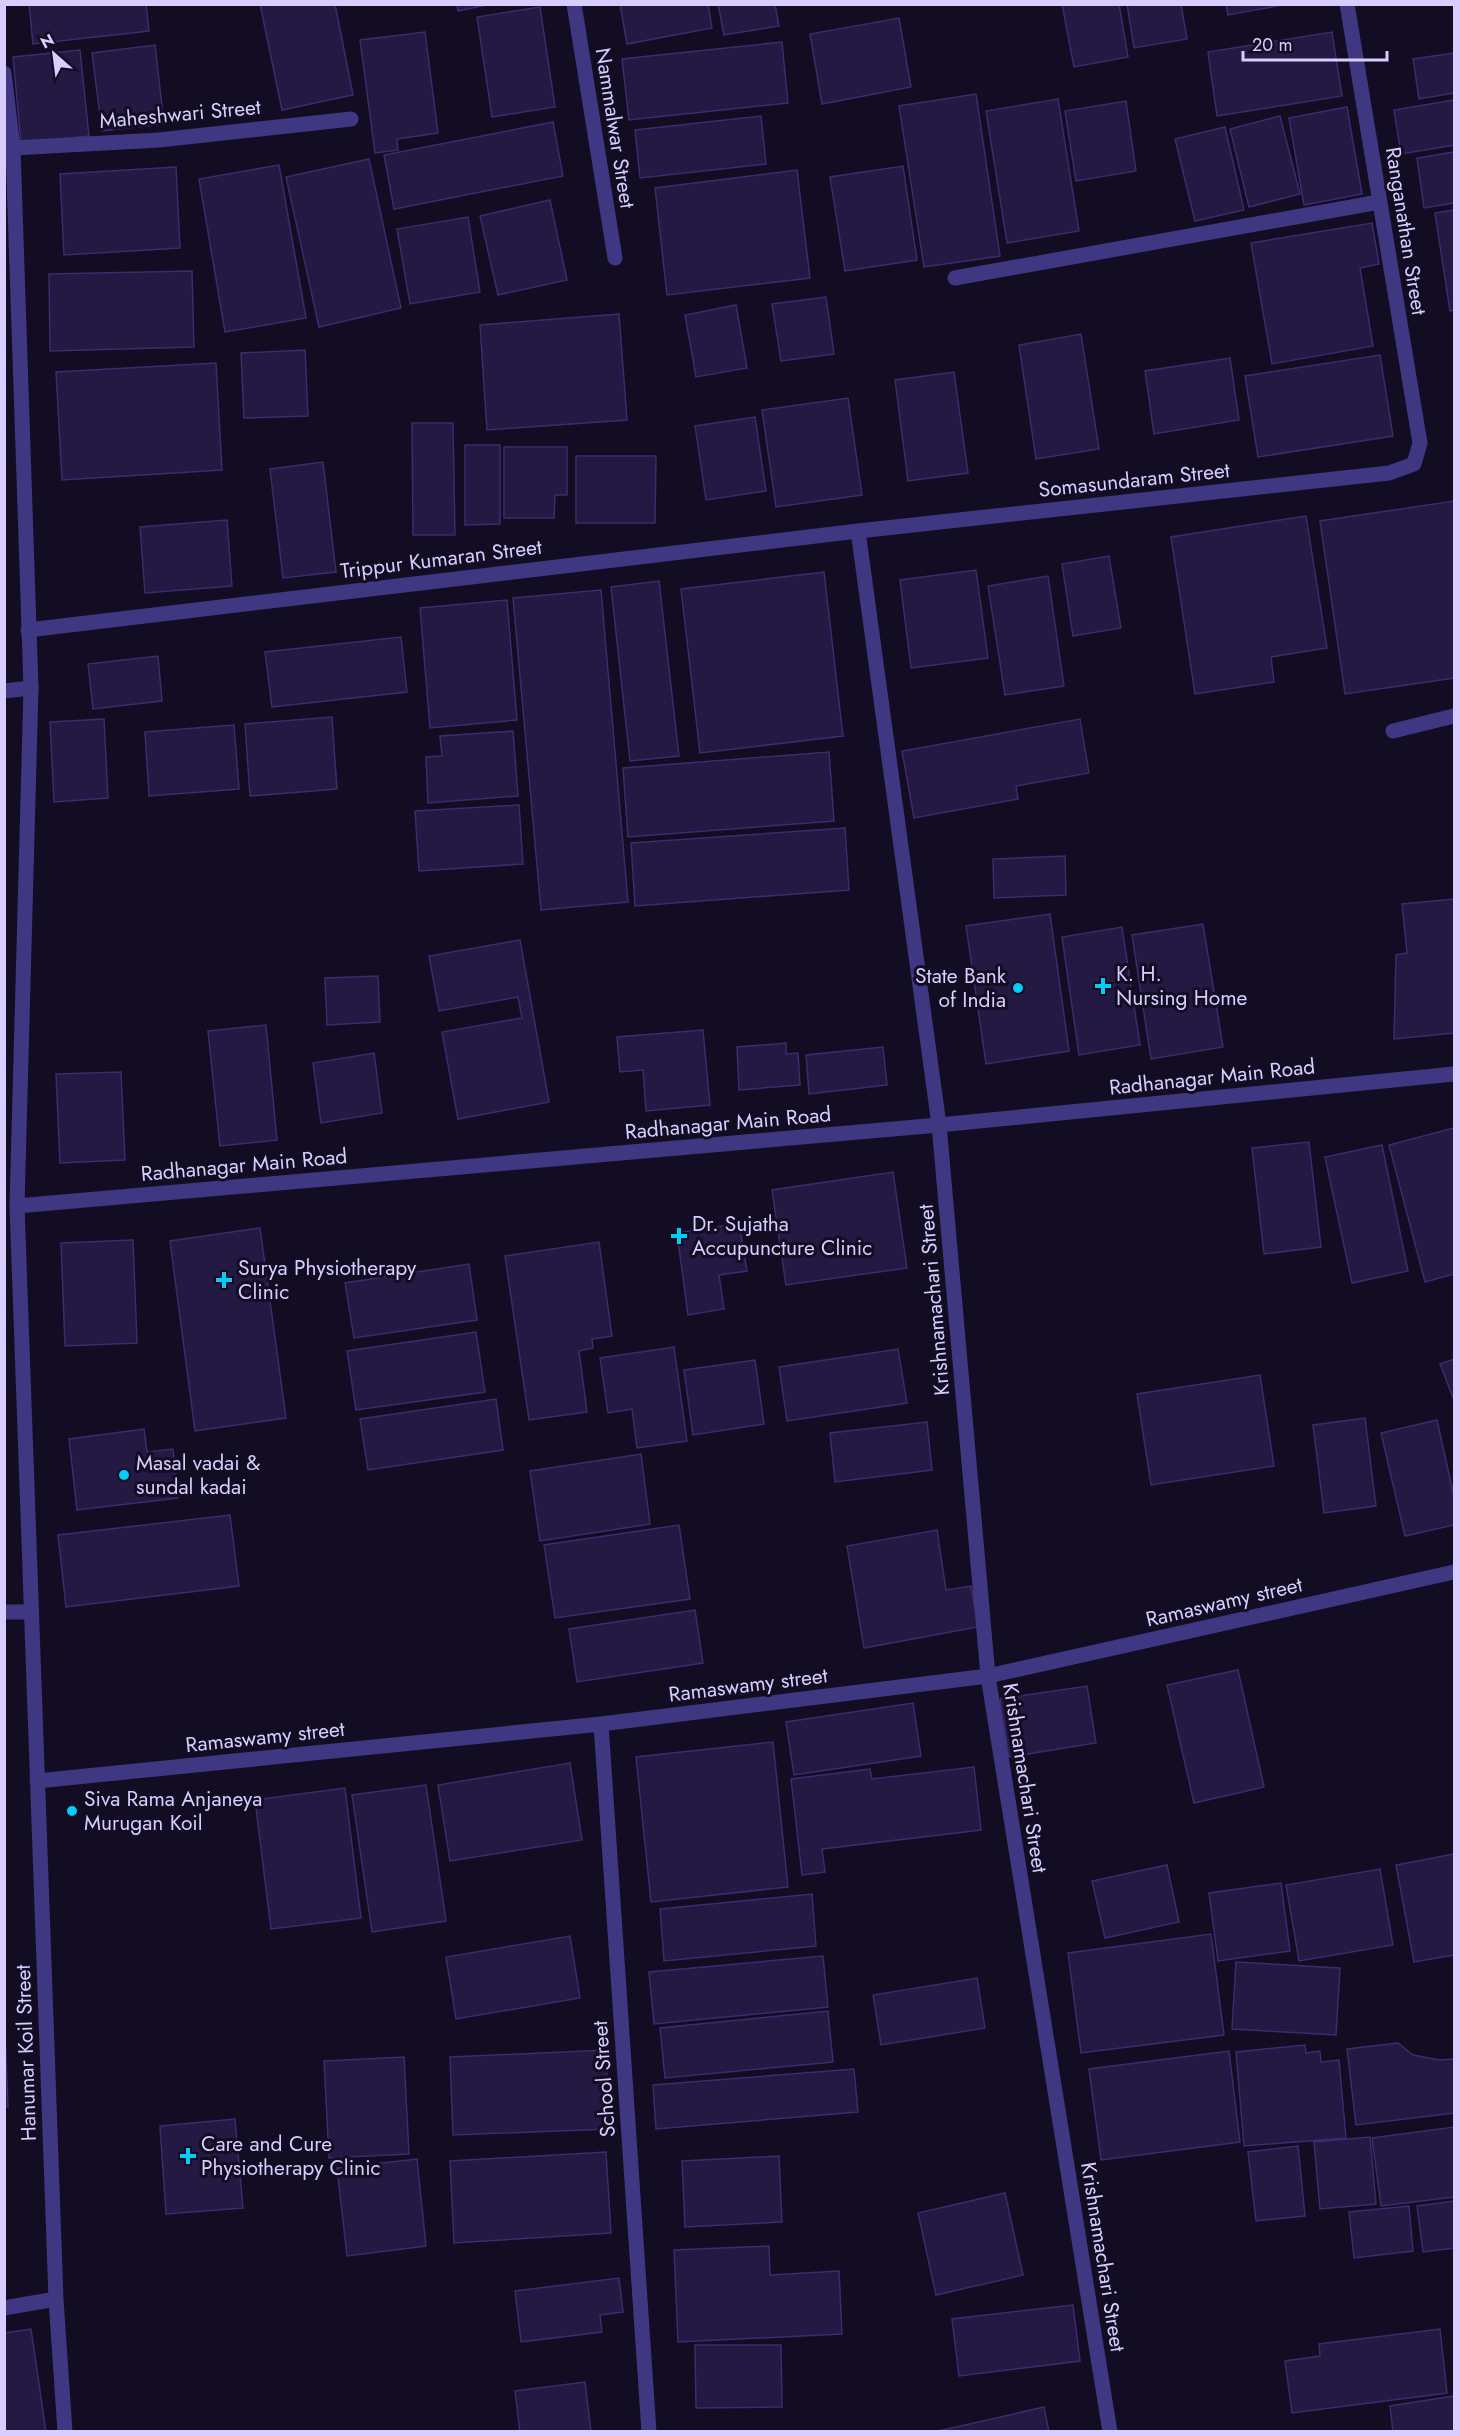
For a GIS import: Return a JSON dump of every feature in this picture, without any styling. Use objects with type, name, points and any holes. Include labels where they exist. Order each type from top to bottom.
[{"type":"street","name":"Nammalwar Street","points":[[574,4],[615,258]]},
{"type":"street","name":"Ranganathan Street","points":[[1347,4],[1419,443],[1413,464]]},
{"type":"street","name":"Hanumar Koil Street","points":[[4,73],[13,148],[31,688],[11,1206],[31,1612],[56,2299],[65,2432]]},
{"type":"street","name":"Maheshwari Street","points":[[13,148],[159,140],[351,119]]},
{"type":"street","points":[[955,278],[1379,202]]},
{"type":"street","name":"Somasundaram Street","points":[[858,531],[1389,473],[1413,464]]},
{"type":"street","name":"Trippur Kumaran Street","points":[[28,630],[858,531]]},
{"type":"street","name":"Krishnamachari Street","points":[[858,531],[939,1125],[988,1676],[1110,2432]]},
{"type":"street","points":[[4,691],[31,688]]},
{"type":"street","points":[[1393,731],[1455,716]]},
{"type":"street","name":"Radhanagar Main Road","points":[[11,1206],[939,1125],[1455,1074]]},
{"type":"street","name":"Ramaswamy street","points":[[37,1781],[601,1724],[988,1676],[1455,1572]]},
{"type":"street","points":[[4,1612],[31,1612]]},
{"type":"street","name":"School Street","points":[[601,1724],[649,2432]]},
{"type":"street","points":[[4,2308],[56,2299]]},
{"type":"building","points":[[29,4],[146,4],[149,31],[33,44]]},
{"type":"building","points":[[260,4],[335,4],[353,95],[282,110]]},
{"type":"building","points":[[457,4],[491,4],[458,11]]},
{"type":"building","points":[[620,4],[708,4],[712,28],[627,44]]},
{"type":"building","points":[[718,4],[775,4],[779,26],[724,35]]},
{"type":"building","points":[[1062,4],[1119,4],[1128,57],[1074,67]]},
{"type":"building","points":[[1127,4],[1181,4],[1187,39],[1134,48]]},
{"type":"building","points":[[1226,4],[1288,4],[1228,15]]},
{"type":"building","points":[[540,7],[555,107],[492,117],[477,17]]},
{"type":"building","points":[[899,18],[911,87],[822,104],[810,34]]},
{"type":"building","points":[[425,32],[438,133],[397,139],[398,150],[375,153],[360,40]]},
{"type":"building","points":[[1332,32],[1342,96],[1217,116],[1208,52]]},
{"type":"building","points":[[782,42],[788,103],[629,120],[622,59]]},
{"type":"building","points":[[155,45],[164,124],[102,131],[92,53]]},
{"type":"building","points":[[80,50],[89,136],[21,143],[13,57]]},
{"type":"building","points":[[1454,53],[1454,93],[1419,99],[1413,59]]},
{"type":"building","points":[[976,94],[1000,256],[924,267],[899,106]]},
{"type":"building","points":[[1058,99],[1079,231],[1007,243],[986,111]]},
{"type":"building","points":[[1454,100],[1454,145],[1401,154],[1394,110]]},
{"type":"building","points":[[1126,101],[1136,171],[1076,181],[1065,111]]},
{"type":"building","points":[[1347,107],[1362,194],[1304,205],[1289,118]]},
{"type":"building","points":[[761,116],[766,164],[640,178],[635,130]]},
{"type":"building","points":[[1280,116],[1300,194],[1249,207],[1230,129]]},
{"type":"building","points":[[553,122],[563,176],[394,209],[384,155]]},
{"type":"building","points":[[1225,127],[1244,210],[1195,221],[1175,139]]},
{"type":"building","points":[[1454,152],[1454,203],[1424,208],[1417,158]]},
{"type":"building","points":[[369,159],[401,308],[319,327],[286,177]]},
{"type":"building","points":[[279,165],[306,318],[225,332],[199,179]]},
{"type":"building","points":[[903,166],[917,260],[845,271],[830,177]]},
{"type":"building","points":[[176,167],[180,248],[64,255],[60,174]]},
{"type":"building","points":[[797,170],[810,278],[667,295],[655,188]]},
{"type":"building","points":[[550,200],[567,280],[498,295],[480,216]]},
{"type":"building","points":[[1454,210],[1454,310],[1450,311],[1435,213]]},
{"type":"building","points":[[468,217],[480,292],[410,304],[397,229]]},
{"type":"building","points":[[1372,223],[1379,264],[1360,268],[1373,346],[1272,364],[1251,243]]},
{"type":"building","points":[[192,271],[194,347],[50,351],[49,274]]},
{"type":"building","points":[[826,297],[834,354],[781,361],[772,304]]},
{"type":"building","points":[[736,305],[747,368],[696,377],[685,315]]},
{"type":"building","points":[[619,314],[627,420],[487,430],[480,325]]},
{"type":"building","points":[[1081,334],[1099,449],[1036,459],[1019,345]]},
{"type":"building","points":[[305,350],[308,416],[244,418],[241,353]]},
{"type":"building","points":[[1380,355],[1393,436],[1258,457],[1245,376]]},
{"type":"building","points":[[1230,358],[1239,420],[1154,434],[1145,371]]},
{"type":"building","points":[[216,363],[222,470],[62,480],[56,372]]},
{"type":"building","points":[[954,372],[968,473],[908,481],[895,380]]},
{"type":"building","points":[[848,398],[862,495],[776,507],[762,410]]},
{"type":"building","points":[[755,417],[766,491],[706,500],[695,426]]},
{"type":"building","points":[[412,423],[453,423],[455,535],[413,535]]},
{"type":"building","points":[[465,445],[500,445],[500,524],[465,525]]},
{"type":"building","points":[[504,447],[567,447],[567,495],[555,495],[554,518],[504,518]]},
{"type":"building","points":[[576,456],[656,456],[655,523],[576,523]]},
{"type":"building","points":[[323,462],[336,572],[283,578],[270,469]]},
{"type":"building","points":[[1454,501],[1454,678],[1345,694],[1320,521]]},
{"type":"building","points":[[1306,516],[1327,648],[1271,657],[1274,682],[1195,694],[1171,537]]},
{"type":"building","points":[[227,520],[232,586],[145,593],[140,527]]},
{"type":"building","points":[[1109,556],[1121,628],[1073,636],[1062,564]]},
{"type":"building","points":[[976,570],[988,658],[911,668],[900,580]]},
{"type":"building","points":[[824,572],[843,736],[700,753],[681,589]]},
{"type":"building","points":[[1048,576],[1064,686],[1005,695],[988,586]]},
{"type":"building","points":[[659,581],[679,756],[630,761],[611,587]]},
{"type":"building","points":[[601,590],[628,902],[541,910],[513,598]]},
{"type":"building","points":[[507,600],[517,720],[430,728],[420,608]]},
{"type":"building","points":[[401,637],[407,692],[272,707],[265,652]]},
{"type":"building","points":[[158,656],[162,701],[93,709],[88,664]]},
{"type":"building","points":[[332,717],[337,789],[250,796],[245,724]]},
{"type":"building","points":[[104,719],[108,798],[54,802],[50,722]]},
{"type":"building","points":[[1080,719],[1089,773],[1016,786],[1018,799],[914,818],[902,751]]},
{"type":"building","points":[[234,725],[239,789],[149,796],[145,732]]},
{"type":"building","points":[[513,731],[518,796],[428,803],[426,757],[442,756],[440,736]]},
{"type":"building","points":[[829,752],[834,821],[628,837],[623,768]]},
{"type":"building","points":[[519,805],[523,864],[419,871],[415,811]]},
{"type":"building","points":[[845,828],[849,890],[635,906],[631,843]]},
{"type":"building","points":[[1065,856],[1066,895],[994,898],[993,859]]},
{"type":"building","points":[[1454,899],[1454,1033],[1394,1039],[1396,955],[1407,953],[1402,904]]},
{"type":"building","points":[[1050,914],[1069,1051],[986,1064],[966,926]]},
{"type":"building","points":[[1203,924],[1223,1047],[1151,1059],[1132,935]]},
{"type":"building","points":[[1122,927],[1140,1045],[1079,1055],[1062,937]]},
{"type":"building","points":[[520,940],[549,1102],[458,1119],[442,1032],[522,1018],[518,997],[439,1011],[429,956]]},
{"type":"building","points":[[378,976],[380,1022],[327,1025],[325,978]]},
{"type":"building","points":[[266,1025],[277,1140],[220,1146],[208,1031]]},
{"type":"building","points":[[703,1030],[710,1105],[646,1111],[643,1070],[620,1072],[617,1037]]},
{"type":"building","points":[[786,1043],[786,1054],[798,1053],[800,1085],[739,1090],[737,1047]]},
{"type":"building","points":[[883,1047],[887,1085],[809,1094],[806,1055]]},
{"type":"building","points":[[374,1053],[382,1113],[321,1123],[313,1063]]},
{"type":"building","points":[[121,1072],[125,1160],[60,1163],[56,1074]]},
{"type":"building","points":[[1454,1128],[1454,1274],[1425,1282],[1389,1145]]},
{"type":"building","points":[[1309,1142],[1321,1247],[1264,1254],[1252,1148]]},
{"type":"building","points":[[1382,1145],[1408,1271],[1352,1283],[1325,1157]]},
{"type":"building","points":[[893,1172],[907,1268],[786,1285],[772,1190]]},
{"type":"building","points":[[739,1223],[747,1271],[719,1275],[724,1309],[688,1315],[677,1233]]},
{"type":"building","points":[[260,1228],[286,1418],[195,1431],[170,1241]]},
{"type":"building","points":[[133,1240],[137,1343],[65,1346],[61,1243]]},
{"type":"building","points":[[599,1242],[612,1336],[592,1339],[593,1348],[579,1351],[587,1412],[529,1420],[505,1256]]},
{"type":"building","points":[[469,1264],[477,1320],[354,1338],[345,1283]]},
{"type":"building","points":[[476,1332],[485,1392],[356,1410],[347,1351]]},
{"type":"building","points":[[674,1347],[687,1441],[637,1448],[632,1409],[608,1413],[600,1358]]},
{"type":"building","points":[[898,1349],[907,1403],[787,1421],[779,1367]]},
{"type":"building","points":[[1454,1359],[1454,1400],[1440,1364]]},
{"type":"building","points":[[755,1360],[764,1424],[693,1435],[684,1370]]},
{"type":"building","points":[[1260,1375],[1274,1466],[1151,1485],[1137,1394]]},
{"type":"building","points":[[496,1399],[503,1450],[368,1470],[360,1419]]},
{"type":"building","points":[[1365,1418],[1376,1506],[1324,1513],[1313,1425]]},
{"type":"building","points":[[1437,1420],[1454,1497],[1454,1525],[1405,1536],[1381,1433]]},
{"type":"building","points":[[927,1422],[932,1470],[835,1482],[830,1433]]},
{"type":"building","name":"Masal vadai & sundal kadai","points":[[144,1429],[147,1452],[173,1449],[178,1498],[77,1510],[69,1439]]},
{"type":"building","points":[[641,1454],[650,1524],[540,1541],[530,1471]]},
{"type":"building","points":[[230,1515],[239,1586],[66,1607],[58,1535]]},
{"type":"building","points":[[679,1525],[690,1599],[555,1618],[544,1545]]},
{"type":"building","points":[[937,1530],[946,1590],[971,1586],[978,1627],[864,1648],[847,1546]]},
{"type":"building","points":[[695,1610],[703,1663],[577,1682],[569,1629]]},
{"type":"building","points":[[1238,1670],[1264,1787],[1194,1803],[1167,1685]]},
{"type":"building","points":[[1087,1686],[1096,1743],[1009,1757],[1000,1699]]},
{"type":"building","points":[[913,1703],[921,1756],[794,1775],[786,1722]]},
{"type":"building","points":[[773,1742],[788,1887],[651,1902],[636,1757]]},
{"type":"building","points":[[570,1763],[582,1840],[450,1861],[438,1785]]},
{"type":"building","points":[[974,1767],[981,1830],[822,1849],[825,1872],[802,1875],[791,1779],[870,1769],[872,1779]]},
{"type":"building","points":[[426,1785],[446,1921],[372,1932],[352,1795]]},
{"type":"building","points":[[345,1788],[361,1918],[271,1929],[255,1800]]},
{"type":"building","points":[[1454,1854],[1454,1955],[1414,1962],[1396,1865]]},
{"type":"building","points":[[1167,1865],[1179,1922],[1105,1938],[1092,1881]]},
{"type":"building","points":[[1380,1869],[1393,1945],[1299,1961],[1286,1885]]},
{"type":"building","points":[[1281,1883],[1290,1951],[1218,1961],[1209,1893]]},
{"type":"building","points":[[812,1894],[816,1946],[664,1961],[660,1909]]},
{"type":"building","points":[[1211,1934],[1224,2035],[1081,2053],[1068,1953]]},
{"type":"building","points":[[570,1936],[580,1998],[456,2019],[446,1957]]},
{"type":"building","points":[[823,1956],[828,2007],[654,2024],[649,1972]]},
{"type":"building","points":[[1236,1962],[1340,1968],[1336,2035],[1232,2029]]},
{"type":"building","points":[[977,1978],[985,2028],[881,2045],[873,1995]]},
{"type":"building","points":[[4,2009],[8,2107],[4,2107]]},
{"type":"building","points":[[828,2011],[833,2062],[665,2078],[660,2028]]},
{"type":"building","points":[[1398,2043],[1413,2055],[1439,2060],[1454,2059],[1454,2113],[1356,2125],[1347,2049]]},
{"type":"building","points":[[1305,2045],[1306,2053],[1320,2051],[1321,2062],[1339,2060],[1346,2138],[1244,2146],[1236,2052]]},
{"type":"building","points":[[606,2050],[609,2129],[453,2135],[450,2057]]},
{"type":"building","points":[[1229,2051],[1240,2142],[1101,2160],[1089,2069]]},
{"type":"building","points":[[404,2057],[409,2154],[329,2158],[324,2061]]},
{"type":"building","points":[[854,2069],[858,2112],[656,2129],[653,2085]]},
{"type":"building","points":[[235,2119],[243,2208],[166,2214],[160,2126]]},
{"type":"building","points":[[1454,2127],[1454,2197],[1381,2206],[1372,2138]]},
{"type":"building","points":[[1370,2137],[1376,2204],[1320,2209],[1314,2142]]},
{"type":"building","points":[[1298,2146],[1305,2216],[1256,2221],[1248,2152]]},
{"type":"building","points":[[606,2152],[611,2233],[454,2243],[450,2161]]},
{"type":"building","points":[[779,2156],[782,2222],[685,2227],[682,2161]]},
{"type":"building","points":[[417,2159],[426,2246],[347,2256],[337,2168]]},
{"type":"building","points":[[1005,2193],[1023,2275],[936,2295],[918,2213]]},
{"type":"building","points":[[1454,2201],[1454,2248],[1423,2252],[1417,2206]]},
{"type":"building","points":[[1409,2206],[1413,2251],[1354,2258],[1349,2212]]},
{"type":"building","points":[[769,2246],[770,2275],[839,2271],[842,2334],[678,2342],[674,2250]]},
{"type":"building","points":[[619,2278],[623,2312],[600,2315],[602,2332],[521,2342],[515,2291]]},
{"type":"building","points":[[1073,2305],[1080,2361],[959,2376],[952,2319]]},
{"type":"building","points":[[31,2329],[46,2432],[4,2432],[4,2333]]},
{"type":"building","points":[[1440,2329],[1447,2393],[1292,2413],[1285,2361],[1320,2356],[1319,2344]]},
{"type":"building","points":[[695,2345],[781,2345],[782,2407],[696,2408]]},
{"type":"building","points":[[585,2382],[591,2432],[520,2432],[515,2391]]},
{"type":"building","points":[[1454,2396],[1454,2432],[1393,2432],[1390,2406]]},
{"type":"building","points":[[1044,2407],[1049,2432],[934,2432]]},
{"type":"place","name":"K. H. Nursing Home","points":[[1103,986]]},
{"type":"place","name":"State Bank of India","points":[[1018,988]]},
{"type":"place","name":"Dr. Sujatha Accupuncture Clinic","points":[[679,1236]]},
{"type":"place","name":"Surya Physiotherapy Clinic","points":[[224,1280]]},
{"type":"place","name":"Masal vadai & sundal kadai","points":[[124,1475]]},
{"type":"place","name":"Siva Rama Anjaneya Murugan Koil","points":[[72,1811]]},
{"type":"place","name":"Care and Cure Physiotherapy Clinic","points":[[188,2156]]}]
